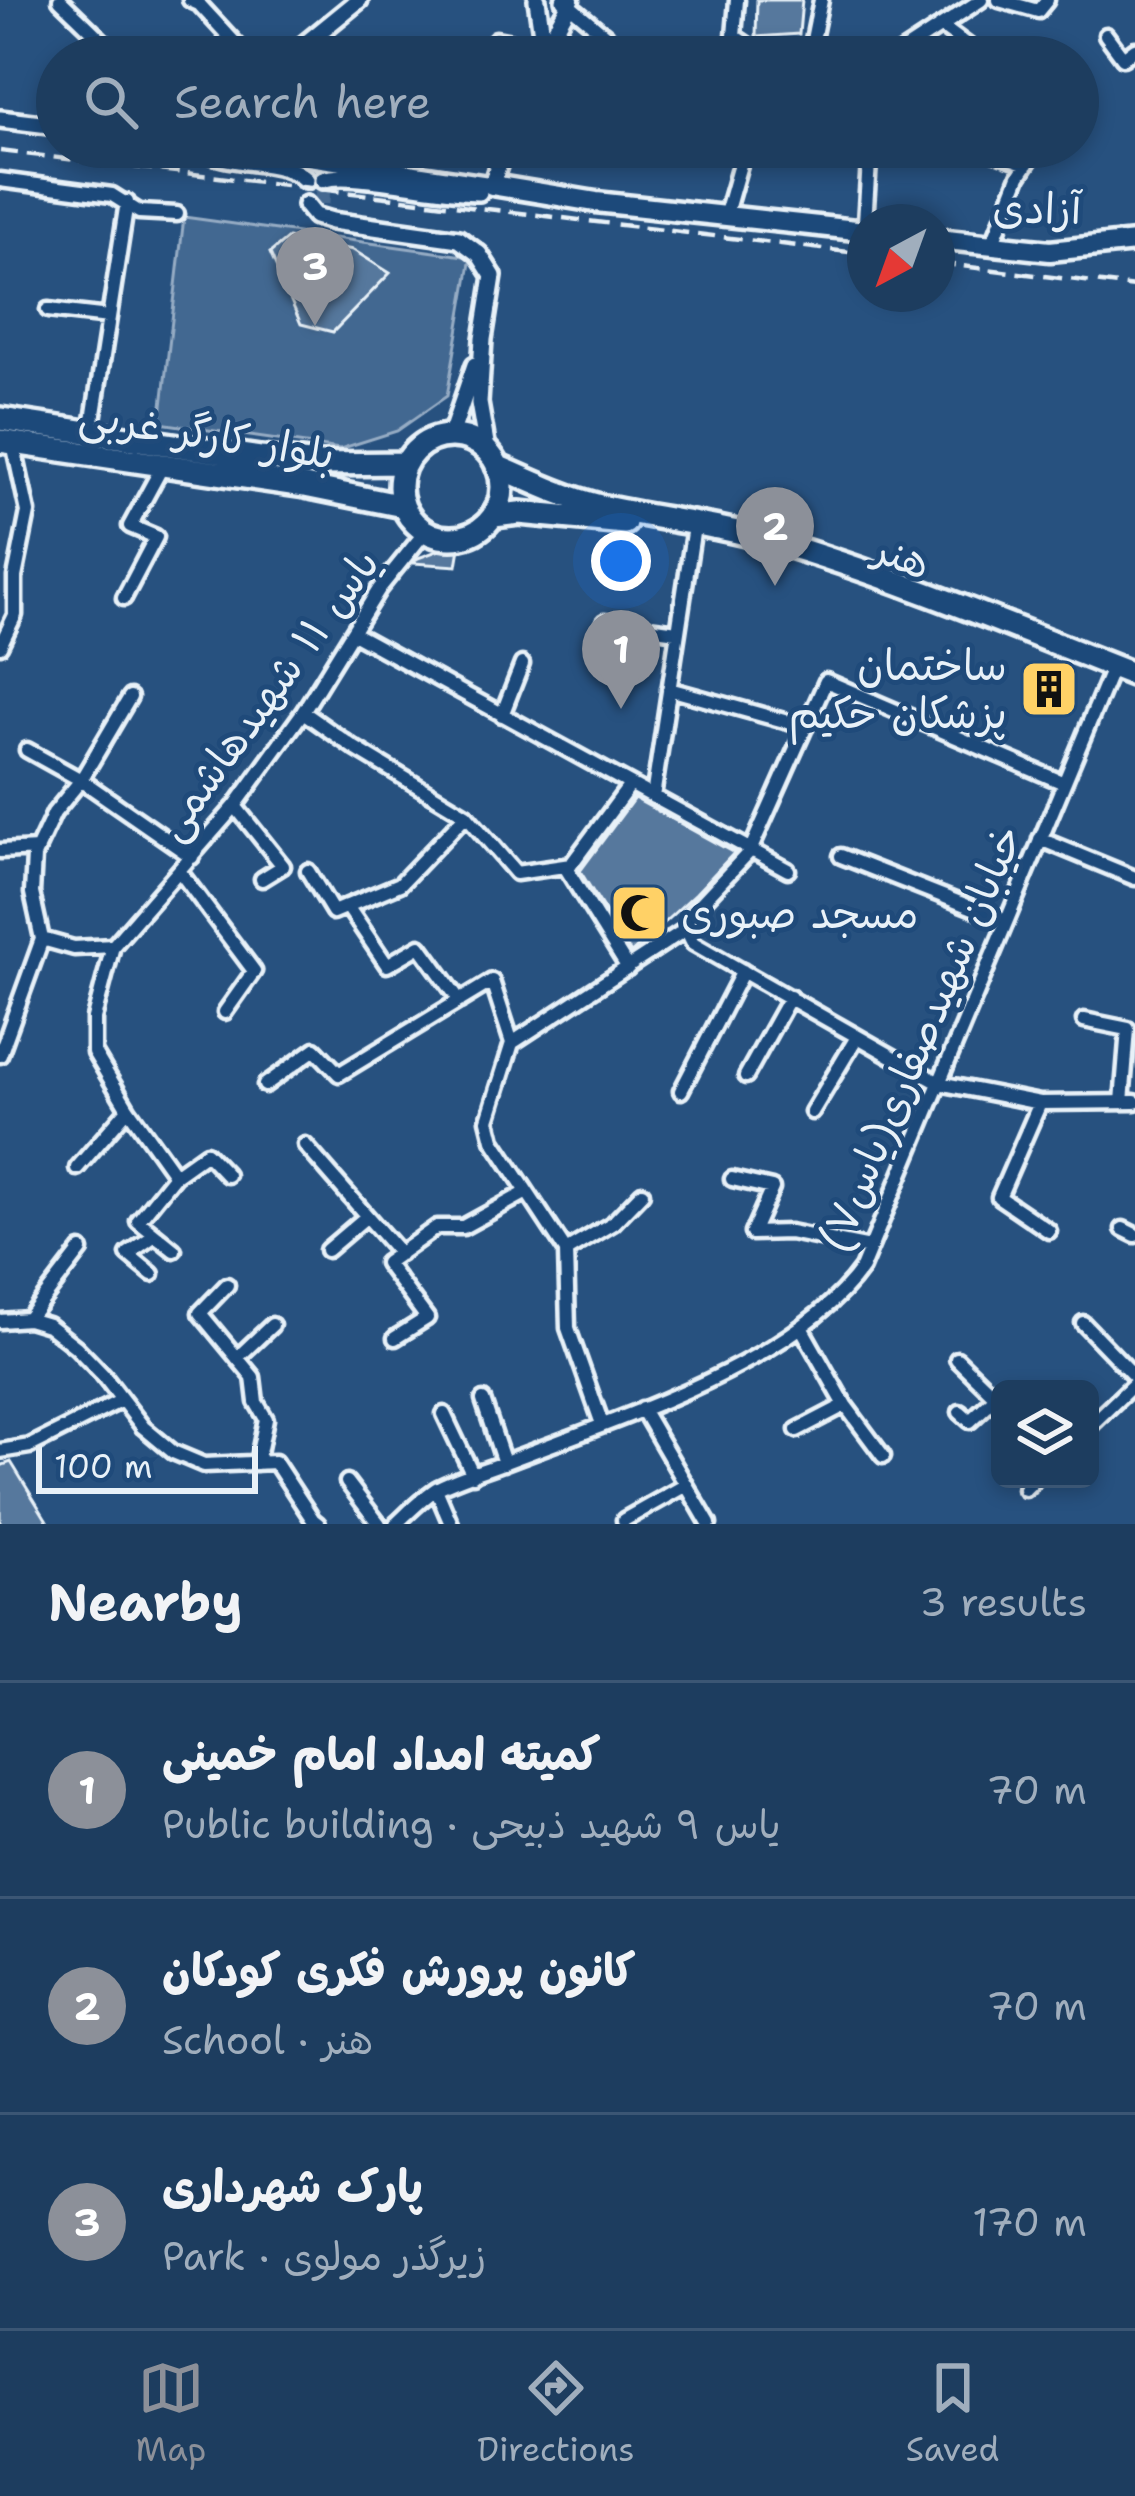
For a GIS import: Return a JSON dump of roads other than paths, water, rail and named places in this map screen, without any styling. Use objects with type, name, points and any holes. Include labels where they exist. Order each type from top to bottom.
[{"type":"main road","points":[[492,185],[596,202],[847,227]]},
{"type":"main road","name":"آزادی","points":[[955,241],[1050,250],[1135,242]]},
{"type":"main road","name":"بلوار کارگر غربی","points":[[0,419],[92,433],[163,456],[403,506]]},
{"type":"main road","points":[[492,458],[501,476],[502,497],[484,527],[455,539],[440,538],[412,521],[399,490],[404,463],[421,445],[439,437],[460,436],[564,495],[712,526],[812,554],[938,598],[1135,679]]},
{"type":"main road","name":"بلوار کارگر غربی","points":[[6,442],[163,456],[404,463]]},
{"type":"main road","name":"هنر","points":[[494,516],[519,513],[616,521],[693,533],[813,565],[1109,674],[1135,679]]},
{"type":"street","points":[[60,0],[97,36]]},
{"type":"street","points":[[190,0],[229,36]]},
{"type":"street","points":[[315,36],[359,0]]},
{"type":"street","points":[[537,0],[540,36]]},
{"type":"street","points":[[734,36],[737,0]]},
{"type":"street","points":[[814,36],[821,0]]},
{"type":"street","points":[[926,36],[981,0]]},
{"type":"street","points":[[999,0],[1038,11],[1048,0]]},
{"type":"street","points":[[551,36],[569,2],[607,36]]},
{"type":"street","points":[[941,26],[955,36]]},
{"type":"street","points":[[1106,35],[1123,58],[1135,49]]},
{"type":"street","points":[[0,119],[36,123]]},
{"type":"street","points":[[287,168],[315,180],[337,175],[477,193],[492,185],[497,168]]},
{"type":"street","points":[[378,168],[492,185]]},
{"type":"street","points":[[725,217],[737,168]]},
{"type":"street","points":[[866,204],[869,168]]},
{"type":"street","points":[[992,245],[1024,168]]},
{"type":"street","points":[[0,180],[112,195],[139,212],[177,214]]},
{"type":"street","points":[[92,433],[128,202]]},
{"type":"street","points":[[314,205],[315,216],[459,239],[479,254],[493,276],[479,403],[492,458]]},
{"type":"street","points":[[48,310],[109,317]]},
{"type":"street","points":[[451,435],[483,339]]},
{"type":"street","points":[[0,646],[15,615],[15,577],[28,512],[6,442]]},
{"type":"street","points":[[124,598],[157,537],[130,526],[163,456]]},
{"type":"street","name":"یاس ۱۱ شهیدهاشمی","points":[[113,946],[235,806],[303,712],[379,589],[425,532]]},
{"type":"street","points":[[653,797],[693,533]]},
{"type":"street","points":[[0,575],[15,577]]},
{"type":"street","points":[[604,622],[677,632]]},
{"type":"street","points":[[353,633],[788,870]]},
{"type":"street","points":[[502,715],[523,664]]},
{"type":"street","name":"خیابان شهیدصفاری(یاس۷)","points":[[436,1489],[657,1403],[749,1359],[802,1329],[845,1291],[862,1268],[1109,674]]},
{"type":"street","points":[[1064,783],[826,681],[750,851],[689,916],[686,929],[693,943],[939,1083],[1040,1102],[1128,1102],[1128,1028],[1084,1020]]},
{"type":"street","points":[[669,689],[806,727]]},
{"type":"street","points":[[0,1054],[42,939],[32,893],[34,856],[54,813],[81,780],[130,697]]},
{"type":"street","points":[[303,712],[466,815],[515,873],[571,865]]},
{"type":"street","points":[[27,750],[81,780],[192,857]]},
{"type":"street","points":[[628,968],[567,870],[630,785]]},
{"type":"street","points":[[235,806],[284,866],[262,879]]},
{"type":"street","points":[[308,872],[333,912],[400,884],[466,815]]},
{"type":"street","points":[[1040,839],[1135,878]]},
{"type":"street","points":[[0,851],[38,849]]},
{"type":"street","points":[[841,856],[1006,921]]},
{"type":"street","points":[[180,872],[254,971],[225,1012]]},
{"type":"street","points":[[347,906],[387,965],[419,946],[460,1000]]},
{"type":"street","points":[[512,1043],[686,929]]},
{"type":"street","points":[[42,939],[74,948],[113,946],[94,1018],[94,1052],[176,1175]]},
{"type":"street","points":[[681,1091],[743,971]]},
{"type":"street","points":[[265,1085],[315,1049],[339,1074],[492,981],[512,1043],[488,1120],[493,1140],[566,1250],[568,1328],[602,1424]]},
{"type":"street","points":[[746,1076],[790,998]]},
{"type":"street","points":[[812,1112],[856,1037]]},
{"type":"street","points":[[1040,1102],[999,1197],[1049,1231]]},
{"type":"street","points":[[77,1168],[128,1109]]},
{"type":"street","points":[[305,1145],[400,1254]]},
{"type":"street","points":[[174,1250],[138,1221],[176,1175],[206,1153],[227,1174]]},
{"type":"street","points":[[732,1179],[772,1188],[752,1233],[790,1232],[870,1248]]},
{"type":"street","points":[[395,1338],[427,1318],[386,1263],[437,1227],[463,1227],[526,1192]]},
{"type":"street","points":[[566,1250],[613,1222],[642,1193]]},
{"type":"street","points":[[327,1250],[367,1216]]},
{"type":"street","points":[[152,1274],[128,1254],[155,1234]]},
{"type":"street","points":[[28,1319],[81,1250]]},
{"type":"street","points":[[226,1285],[200,1313],[253,1377],[256,1402],[266,1419],[257,1463]]},
{"type":"street","points":[[0,1322],[28,1319],[48,1325],[76,1347],[143,1426],[173,1453],[204,1465],[275,1462],[318,1524]]},
{"type":"street","points":[[1083,1323],[1135,1380],[1099,1417]]},
{"type":"street","points":[[237,1358],[272,1325]]},
{"type":"street","points":[[802,1329],[844,1405],[883,1456]]},
{"type":"street","points":[[957,1359],[991,1392]]},
{"type":"street","points":[[0,1451],[30,1447],[122,1400]]},
{"type":"street","points":[[483,1400],[504,1462]]},
{"type":"street","points":[[960,1412],[970,1421],[991,1404]]},
{"type":"street","points":[[797,1430],[844,1405]]},
{"type":"street","points":[[642,1409],[709,1524]]},
{"type":"street","points":[[444,1414],[473,1475]]},
{"type":"street","points":[[347,1482],[379,1524]]},
{"type":"street","points":[[624,1520],[686,1485]]},
{"type":"street","points":[[396,1524],[436,1489],[452,1524]]},
{"type":"tunnel","points":[[322,204],[323,180]]},
{"type":"railway","points":[[0,151],[36,155]]},
{"type":"railway","points":[[143,168],[847,252]]},
{"type":"railway","points":[[955,265],[1135,287]]},
{"type":"place","name":"پارک شهرداری","points":[[315,326]]},
{"type":"place","name":"کانون پرورش فکری کودکان","points":[[775,586]]},
{"type":"place","name":"ساختمان پزشکان حکیم","points":[[1049,689]]},
{"type":"place","name":"کمیته امداد امام خمینی","points":[[621,709]]},
{"type":"place","name":"مسجد صبوری","points":[[639,913]]}]
